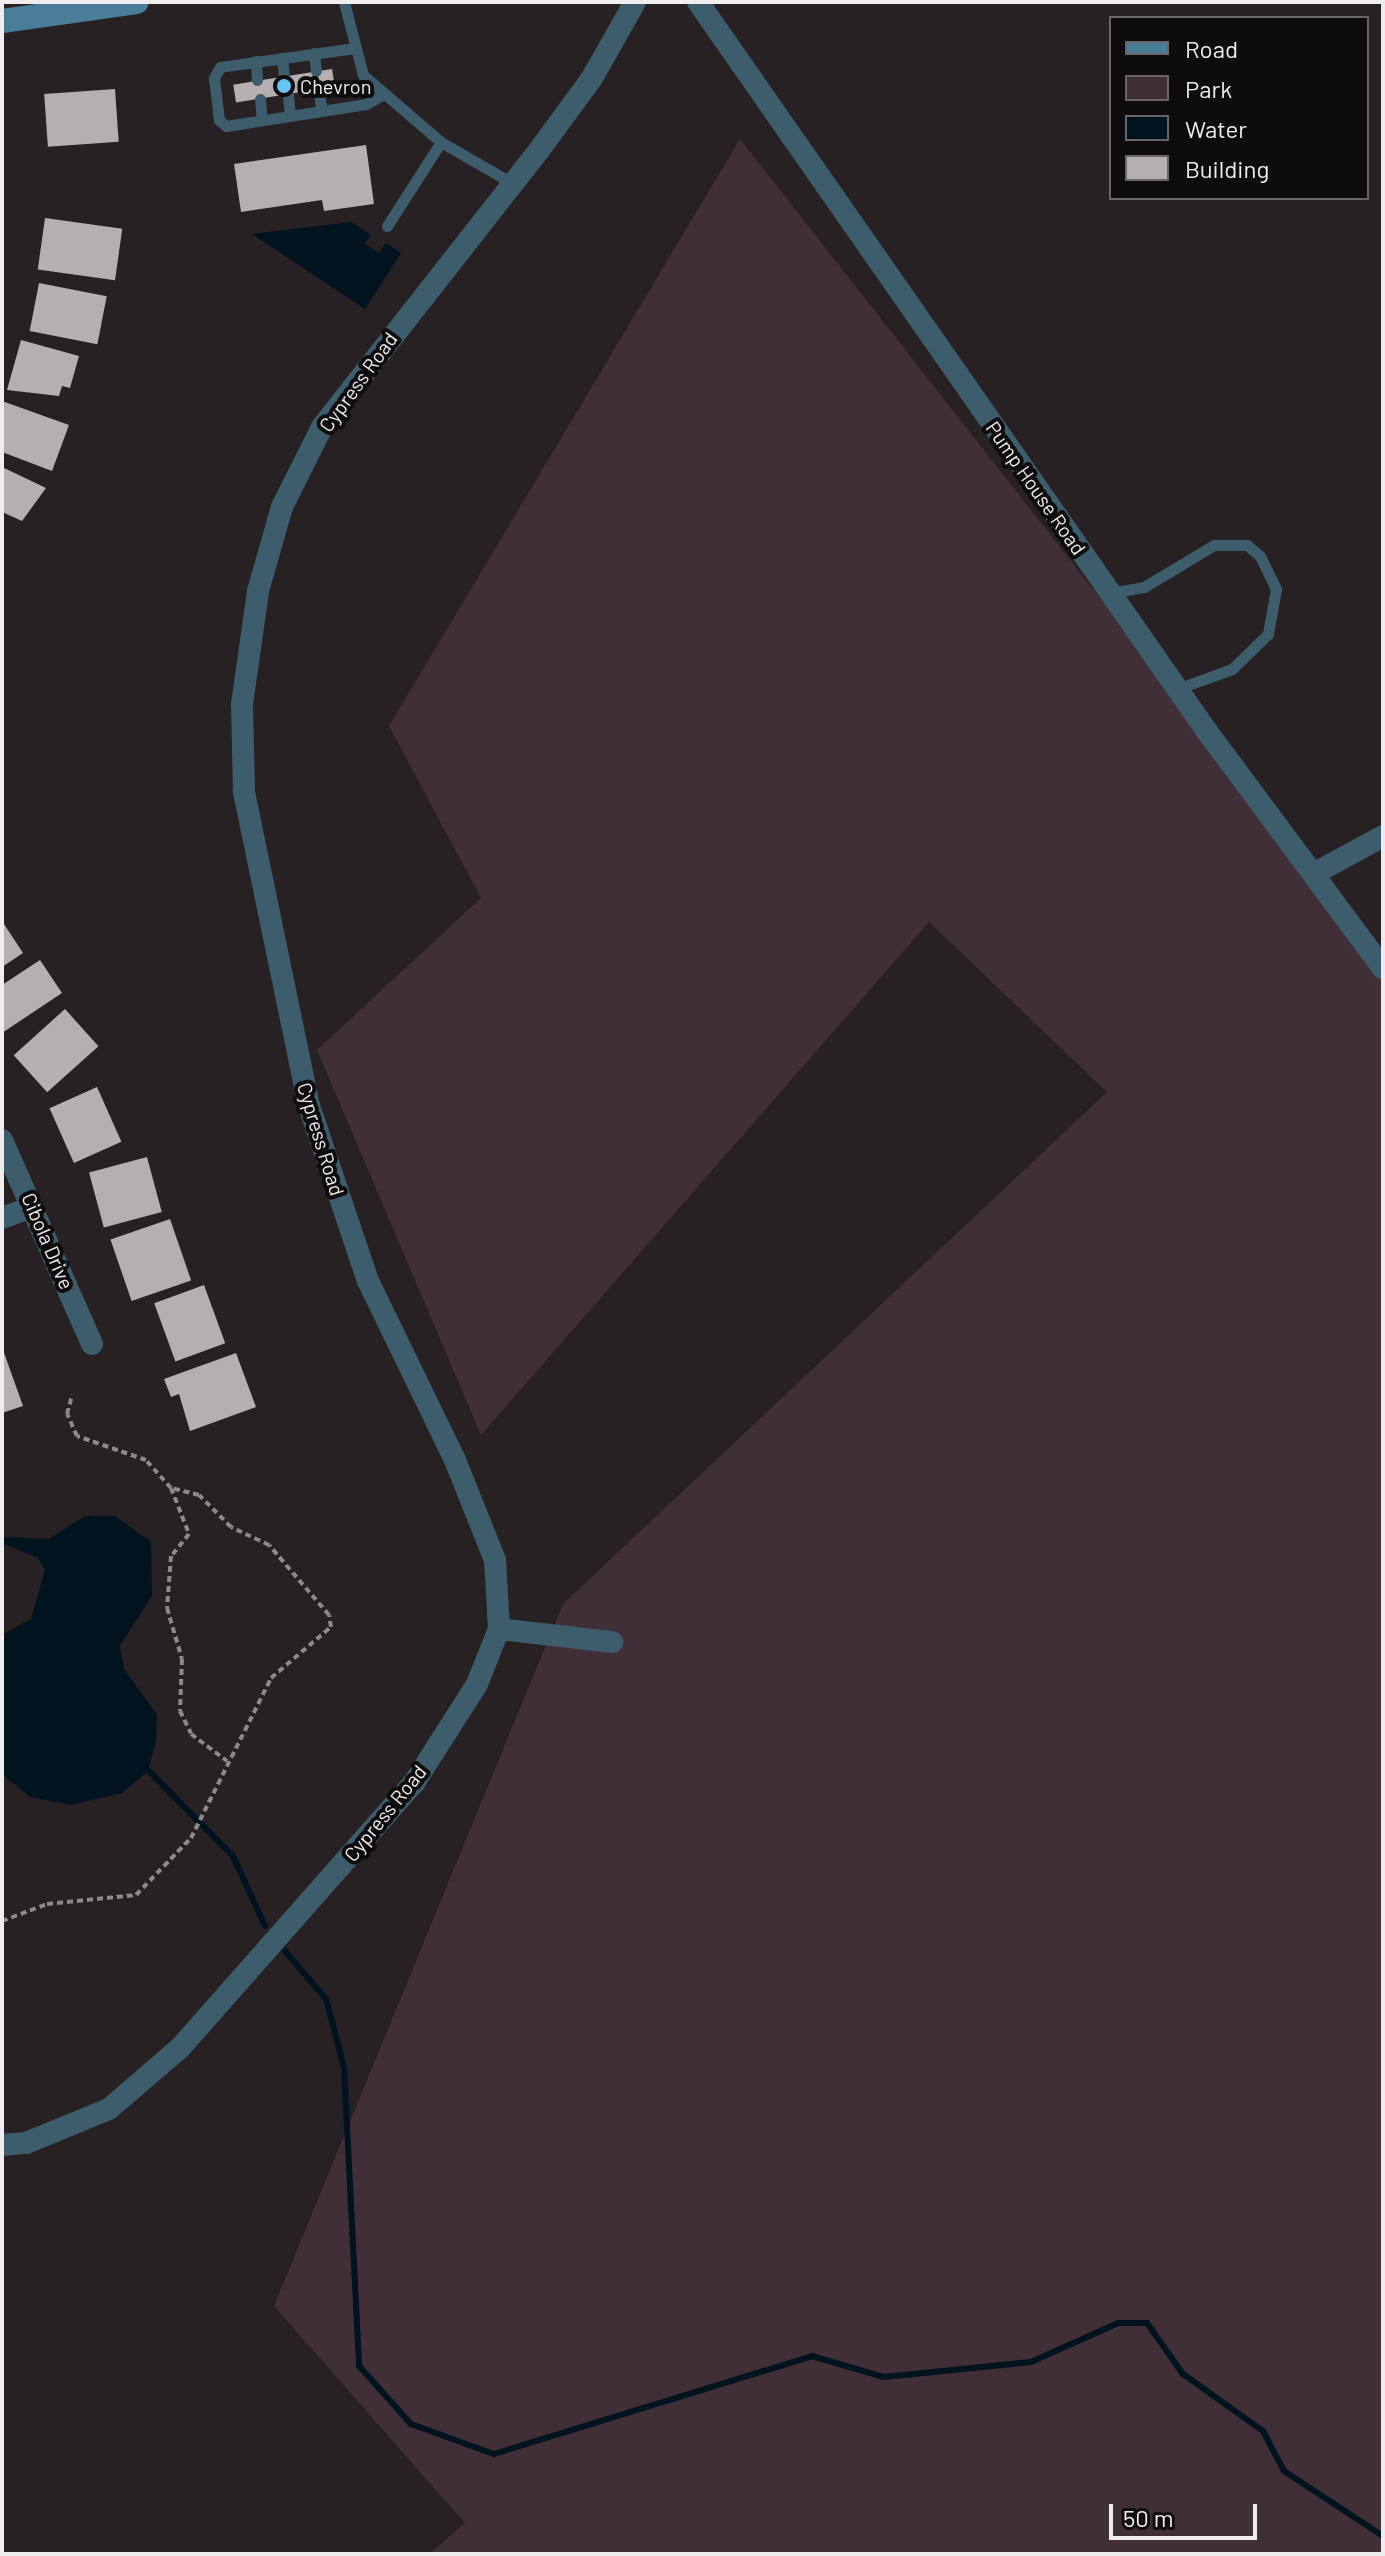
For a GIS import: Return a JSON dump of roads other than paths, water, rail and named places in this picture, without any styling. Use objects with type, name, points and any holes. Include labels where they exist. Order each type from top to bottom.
[{"type":"street","points":[[2,21],[137,2]]},
{"type":"street","name":"Cypress Road","points":[[2,2145],[26,2143],[109,2109],[180,2048],[414,1783],[477,1684],[499,1629],[495,1560],[455,1460],[368,1281],[309,1106],[244,791],[242,704],[262,577],[282,507],[322,427],[592,78],[635,2]]},
{"type":"street","name":"Pump House Road","points":[[698,2],[1177,689],[1317,872],[1383,968]]},
{"type":"street","points":[[1317,872],[1383,836]]},
{"type":"street","name":"Cibola Drive","points":[[2,1140],[92,1344]]},
{"type":"street","points":[[2,1218],[33,1207]]},
{"type":"street","points":[[499,1629],[612,1642]]},
{"type":"lane","points":[[344,2],[363,75],[382,95],[441,142],[512,183]]},
{"type":"lane","points":[[355,48],[220,67],[214,78],[219,120],[226,126],[322,111],[382,95]]},
{"type":"lane","points":[[314,53],[316,71]]},
{"type":"lane","points":[[282,58],[284,76]]},
{"type":"lane","points":[[256,61],[257,80]]},
{"type":"lane","points":[[318,90],[322,111]]},
{"type":"lane","points":[[288,95],[290,116]]},
{"type":"lane","points":[[260,99],[262,120]]},
{"type":"lane","points":[[387,226],[441,142]]},
{"type":"lane","points":[[1110,593],[1144,587],[1214,545],[1247,545],[1260,556],[1276,589],[1268,634],[1232,669],[1177,689]]},
{"type":"water","points":[[351,222],[371,235],[365,244],[379,253],[386,243],[401,253],[365,309],[252,234]]},
{"type":"water","points":[[85,1516],[115,1516],[151,1542],[152,1596],[120,1645],[124,1669],[157,1715],[156,1741],[148,1771],[122,1793],[71,1805],[30,1797],[2,1774],[2,1635],[31,1619],[45,1570],[38,1558],[2,1543],[2,1537],[49,1539]]},
{"type":"waterway","points":[[145,1767],[233,1856],[265,1926]]},
{"type":"waterway","points":[[285,1951],[326,1999],[344,2067],[359,2366],[411,2424],[494,2454],[812,2356],[884,2377],[1031,2362],[1118,2323],[1147,2323],[1183,2374],[1263,2431],[1284,2471],[1383,2536]]},
{"type":"place","name":"Chevron","points":[[284,86]]}]
